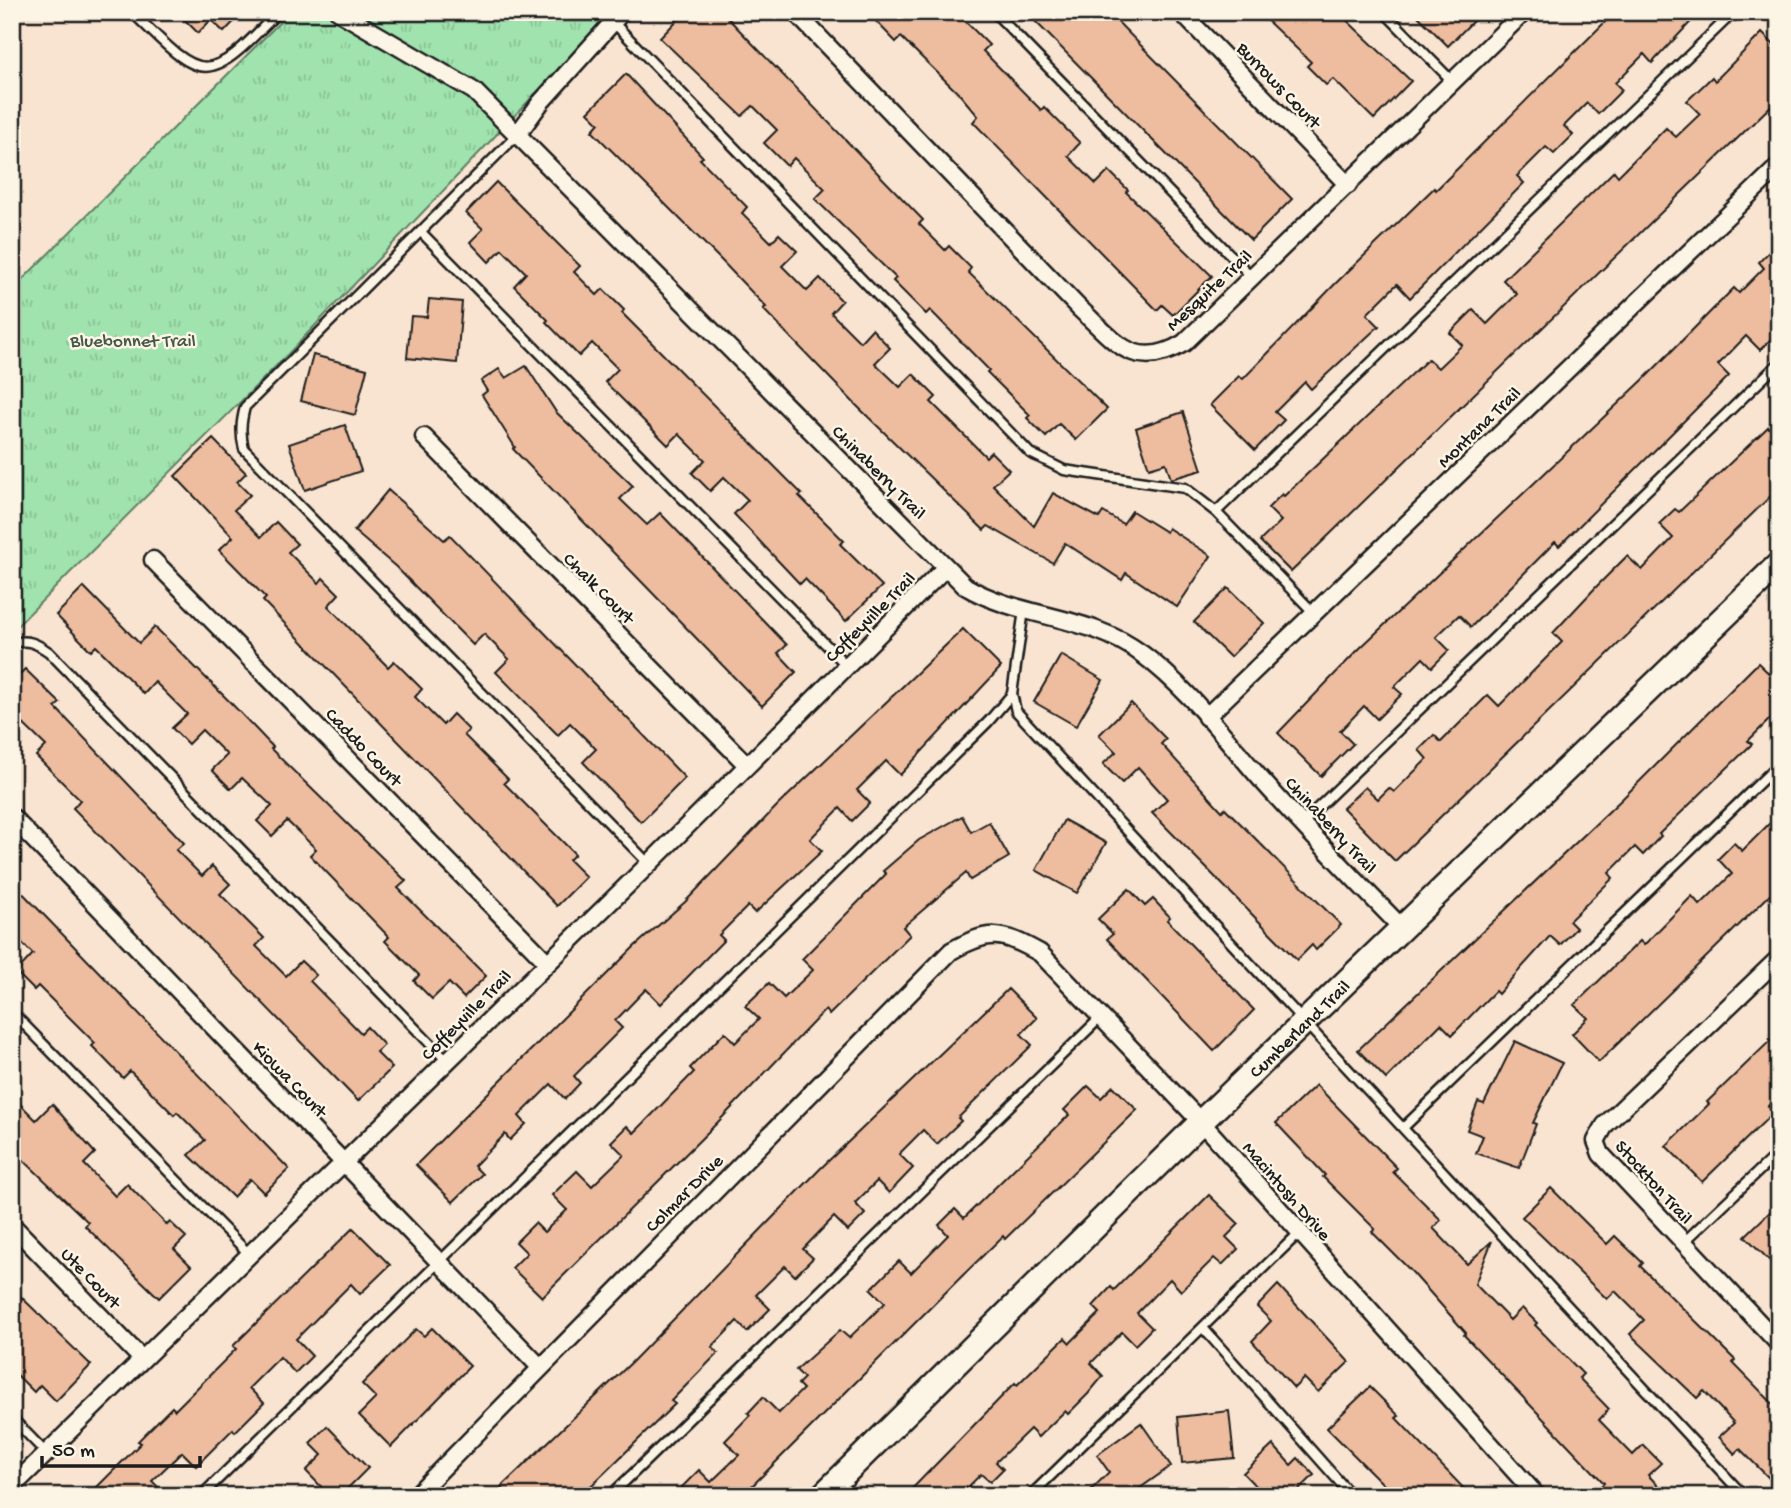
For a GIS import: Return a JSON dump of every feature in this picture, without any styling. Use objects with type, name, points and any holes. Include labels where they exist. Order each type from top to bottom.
[{"type":"street","name":"Chinaberry Trail","points":[[339,12],[474,91],[965,586],[989,601],[1078,621],[1113,635],[1143,654],[1206,717],[1301,824],[1402,928]]},
{"type":"street","name":"Mesquite Trail","points":[[795,12],[1079,308],[1120,345],[1135,354],[1153,357],[1184,343],[1524,12]]},
{"type":"street","name":"Burrows Court","points":[[1181,12],[1348,185]]},
{"type":"street","points":[[517,135],[541,102],[617,17]]},
{"type":"street","name":"Montana Trail","points":[[1206,717],[1779,166]]},
{"type":"street","name":"Chalk Court","points":[[424,437],[747,765]]},
{"type":"street","name":"Caddo Court","points":[[153,559],[547,962]]},
{"type":"street","name":"Cumberland Trail","points":[[822,1496],[1201,1122],[1779,564]]},
{"type":"street","name":"Coffeyville Trail","points":[[12,1487],[649,864],[945,568]]},
{"type":"street","name":"Kiowa Court","points":[[12,817],[540,1367]]},
{"type":"street","name":"Macintosh Drive","points":[[992,934],[1017,940],[1040,953],[1201,1122],[1298,1234],[1537,1496]]},
{"type":"street","name":"Colmar Drive","points":[[415,1496],[951,951],[976,937],[992,934]]},
{"type":"street","name":"Stockton Trail","points":[[1779,958],[1605,1125],[1597,1141],[1601,1154],[1779,1344]]},
{"type":"street","name":"Ute Court","points":[[12,1225],[141,1359]]},
{"type":"lane","points":[[132,12],[179,58],[196,67],[219,66],[241,50],[278,12]]},
{"type":"lane","points":[[994,12],[1252,277]]},
{"type":"lane","points":[[1384,12],[1453,82]]},
{"type":"lane","points":[[1216,512],[1734,12]]},
{"type":"lane","points":[[617,17],[1030,453],[1064,470],[1185,488],[1216,512],[1314,613]]},
{"type":"lane","points":[[517,135],[245,407],[240,424],[244,449],[649,864]]},
{"type":"lane","points":[[421,232],[848,667]]},
{"type":"lane","points":[[1301,824],[1779,363]]},
{"type":"lane","points":[[1024,609],[1012,694],[1016,711],[1404,1126],[1744,1496]]},
{"type":"lane","points":[[12,643],[24,640],[37,643],[49,652],[447,1061]]},
{"type":"lane","points":[[201,1496],[988,722],[1012,694]]},
{"type":"lane","points":[[1404,1126],[1779,764]]},
{"type":"lane","points":[[12,1012],[250,1255]]},
{"type":"lane","points":[[610,1496],[1100,1018]]},
{"type":"lane","points":[[1683,1243],[1779,1152]]},
{"type":"lane","points":[[1030,1496],[1298,1234]]},
{"type":"lane","points":[[1203,1328],[1352,1496]]},
{"type":"lane","points":[[12,1418],[46,1453]]},
{"type":"green space","name":"Bluebonnet Trail","points":[[290,12],[613,12],[288,354],[12,631],[12,290]]},
{"type":"building","points":[[177,12],[243,12],[224,32],[211,20],[198,33]]},
{"type":"building","points":[[685,12],[722,12],[923,220],[919,224],[945,250],[949,246],[971,268],[968,272],[1107,409],[1076,440],[1059,424],[1046,437],[1027,418],[1030,415],[987,372],[989,370],[930,310],[926,314],[893,281],[896,278],[815,199],[825,189],[794,158],[787,166],[764,143],[777,130],[753,106],[742,116],[660,38]]},
{"type":"building","points":[[867,12],[956,12],[989,45],[983,51],[1041,110],[1044,107],[1080,143],[1068,156],[1096,184],[1109,171],[1128,190],[1126,192],[1212,276],[1173,315],[1162,305],[1157,310],[973,122],[978,116],[961,96],[901,37],[896,42]]},
{"type":"building","points":[[1026,12],[1108,12],[1292,199],[1251,240]]},
{"type":"building","points":[[1258,12],[1338,12],[1411,81],[1374,119],[1333,79],[1326,85],[1307,66],[1311,62]]},
{"type":"building","points":[[1414,12],[1482,12],[1448,46]]},
{"type":"building","points":[[1615,12],[1700,12],[1652,63],[1644,54],[1615,83],[1622,90],[1598,114],[1587,103],[1564,126],[1573,135],[1554,154],[1546,147],[1517,176],[1524,183],[1410,298],[1397,284],[1367,314],[1379,326],[1311,389],[1305,382],[1275,412],[1284,420],[1255,450],[1210,405],[1239,376],[1243,379],[1336,283],[1434,188],[1436,190]]},
{"type":"building","points":[[1762,33],[1779,50],[1779,98],[1291,572],[1260,541],[1281,521],[1268,508],[1282,494],[1284,496],[1428,359],[1438,368],[1462,345],[1450,333],[1473,310],[1487,324],[1517,294],[1503,280],[1614,171],[1618,176],[1666,128],[1676,137],[1700,114],[1687,101],[1712,77],[1715,81]]},
{"type":"building","points":[[626,74],[703,157],[700,159],[747,207],[742,213],[771,242],[779,234],[797,251],[782,266],[807,291],[820,278],[842,301],[831,313],[860,342],[872,329],[890,348],[875,363],[900,387],[913,374],[936,397],[931,402],[986,457],[991,452],[1009,470],[993,485],[1034,526],[1053,493],[1099,518],[1103,512],[1123,524],[1132,511],[1166,532],[1168,528],[1211,556],[1177,607],[1126,573],[1122,580],[1065,543],[1053,563],[988,526],[984,530],[856,405],[763,309],[766,307],[720,259],[592,131],[599,123],[588,112]]},
{"type":"building","points":[[496,182],[580,266],[574,272],[597,295],[603,289],[624,310],[622,313],[802,494],[799,496],[844,541],[840,544],[882,586],[846,621],[805,579],[800,584],[734,514],[748,500],[724,477],[710,491],[692,473],[705,460],[679,434],[668,445],[605,382],[618,369],[592,343],[579,356],[546,322],[548,320],[514,286],[526,273],[502,249],[489,262],[470,242],[483,229],[466,213]]},
{"type":"building","points":[[1779,242],[1779,331],[1760,350],[1746,336],[1718,365],[1729,376],[1559,546],[1555,542],[1471,627],[1459,615],[1436,637],[1449,650],[1432,667],[1423,658],[1394,687],[1402,694],[1377,719],[1364,706],[1340,731],[1353,744],[1321,776],[1278,733],[1358,650],[1643,380],[1734,288],[1739,293],[1764,268],[1759,262]]},
{"type":"building","points":[[429,299],[462,302],[457,363],[407,358],[411,316],[427,317]]},
{"type":"building","points":[[313,355],[367,369],[355,415],[301,401]]},
{"type":"building","points":[[526,366],[556,412],[633,486],[620,499],[647,525],[660,513],[787,645],[778,653],[796,672],[762,706],[513,449],[515,447],[482,395],[487,391],[481,381],[499,369],[506,378]]},
{"type":"building","points":[[1183,412],[1202,470],[1171,479],[1166,463],[1149,468],[1136,428]]},
{"type":"building","points":[[345,425],[361,471],[305,490],[289,444]]},
{"type":"building","points":[[1768,427],[1779,438],[1779,488],[1395,861],[1343,808],[1365,787],[1378,799],[1389,788],[1394,792],[1427,759],[1419,750],[1434,735],[1441,742],[1488,695],[1499,706],[1562,642],[1553,633],[1597,586],[1627,556],[1642,570],[1673,538],[1659,524],[1675,509],[1679,512]]},
{"type":"building","points":[[213,439],[246,473],[237,482],[250,495],[234,510],[261,537],[276,522],[297,544],[288,552],[319,583],[323,578],[339,594],[328,606],[388,667],[394,661],[422,689],[415,697],[443,725],[453,714],[469,730],[464,735],[508,779],[504,783],[575,854],[569,860],[586,877],[557,906],[263,601],[266,598],[219,550],[233,537],[175,476]]},
{"type":"building","points":[[388,490],[444,540],[450,535],[685,778],[641,822],[583,762],[596,749],[570,723],[558,735],[496,672],[509,659],[484,634],[473,645],[396,567],[354,531]]},
{"type":"building","points":[[84,587],[139,643],[155,627],[273,747],[271,749],[406,881],[398,888],[486,976],[464,998],[449,983],[432,999],[414,981],[419,975],[385,941],[389,937],[310,855],[316,849],[287,821],[272,836],[257,821],[272,806],[242,778],[231,789],[212,770],[227,755],[202,730],[188,744],[172,728],[187,714],[155,682],[144,694],[96,646],[91,651],[56,615]]},
{"type":"building","points":[[1228,588],[1264,623],[1230,657],[1194,622]]},
{"type":"building","points":[[963,629],[1001,667],[900,775],[886,761],[857,790],[870,803],[852,821],[840,808],[810,839],[822,851],[755,913],[748,906],[719,935],[724,940],[661,1004],[646,989],[615,1021],[622,1028],[574,1076],[580,1083],[565,1099],[551,1084],[519,1116],[526,1124],[510,1140],[505,1134],[474,1166],[482,1174],[453,1202],[416,1165],[634,947],[685,902],[777,806]]},
{"type":"building","points":[[1061,655],[1103,680],[1076,726],[1034,702]]},
{"type":"building","points":[[1758,663],[1779,683],[1779,710],[1748,741],[1752,744],[1659,834],[1661,836],[1643,855],[1635,847],[1609,873],[1613,878],[1569,921],[1576,928],[1560,945],[1550,936],[1498,994],[1495,991],[1452,1035],[1441,1024],[1386,1079],[1358,1050],[1623,798]]},
{"type":"building","points":[[25,669],[60,703],[55,707],[184,843],[176,850],[202,876],[212,866],[230,884],[220,894],[264,938],[256,946],[286,976],[301,961],[316,975],[310,981],[361,1033],[367,1027],[384,1045],[376,1052],[392,1068],[358,1101],[73,808],[80,800],[36,756],[46,746],[12,713],[12,682]]},
{"type":"building","points":[[1131,703],[1166,739],[1161,744],[1222,811],[1225,808],[1341,925],[1316,950],[1312,945],[1297,960],[1152,813],[1167,799],[1138,767],[1122,783],[1103,764],[1116,752],[1099,735]]},
{"type":"building","points":[[1779,814],[1779,886],[1599,1062],[1572,1034],[1588,1018],[1574,1005],[1640,941],[1644,945],[1692,896],[1700,905],[1732,874],[1718,859],[1734,843],[1742,851]]},
{"type":"building","points":[[962,816],[971,832],[989,822],[1009,857],[970,880],[966,873],[903,927],[910,935],[829,1015],[825,1010],[717,1123],[542,1297],[512,1268],[527,1253],[516,1242],[535,1223],[544,1232],[567,1210],[552,1195],[577,1171],[592,1186],[624,1155],[611,1142],[627,1126],[634,1133],[694,1072],[690,1068],[725,1032],[735,1043],[759,1019],[745,1006],[769,983],[784,998],[813,970],[802,959],[886,874],[883,871],[919,840]]},
{"type":"building","points":[[1064,820],[1106,843],[1077,893],[1036,870]]},
{"type":"building","points":[[12,882],[289,1169],[264,1193],[250,1179],[233,1197],[189,1155],[205,1140],[177,1112],[174,1115],[130,1071],[123,1078],[92,1046],[95,1043],[38,986],[34,990],[16,972],[33,954],[12,933]]},
{"type":"building","points":[[1129,889],[1145,906],[1153,899],[1170,917],[1167,920],[1254,1010],[1214,1051],[1107,939],[1113,934],[1098,919]]},
{"type":"building","points":[[1008,989],[1037,1018],[1021,1034],[1032,1045],[958,1118],[961,1121],[937,1144],[923,1130],[899,1154],[913,1168],[889,1193],[877,1181],[855,1203],[865,1214],[848,1231],[834,1217],[803,1249],[813,1258],[795,1276],[785,1266],[756,1295],[770,1309],[747,1332],[737,1321],[712,1347],[718,1353],[671,1401],[675,1404],[579,1496],[509,1496],[501,1487],[632,1362],[820,1169]]},
{"type":"building","points":[[1779,1032],[1779,1095],[1768,1106],[1774,1112],[1702,1182],[1666,1146]]},
{"type":"building","points":[[1515,1041],[1562,1063],[1533,1123],[1536,1124],[1519,1168],[1476,1153],[1483,1136],[1467,1130],[1478,1102],[1484,1104]]},
{"type":"building","points":[[1316,1085],[1397,1168],[1393,1172],[1441,1220],[1433,1228],[1467,1264],[1492,1241],[1475,1284],[1510,1320],[1522,1308],[1537,1323],[1535,1325],[1583,1374],[1579,1378],[1609,1409],[1599,1420],[1633,1455],[1643,1445],[1661,1463],[1648,1475],[1668,1496],[1610,1496],[1601,1486],[1604,1483],[1464,1335],[1466,1333],[1412,1272],[1372,1232],[1375,1229],[1323,1177],[1325,1175],[1276,1123]]},
{"type":"building","points":[[1088,1086],[1101,1098],[1113,1086],[1137,1110],[1005,1239],[1003,1236],[742,1496],[690,1496],[682,1487],[699,1470],[711,1482],[739,1455],[725,1441],[763,1397],[779,1413],[803,1389],[798,1384],[804,1378],[796,1370],[840,1330],[849,1338],[885,1303],[871,1289],[899,1261],[911,1273],[948,1235],[939,1225],[955,1209],[964,1218],[1069,1115],[1064,1110]]},
{"type":"building","points":[[12,1096],[36,1120],[52,1104],[95,1153],[84,1164],[115,1196],[127,1184],[167,1225],[170,1222],[186,1237],[174,1249],[191,1266],[159,1298],[85,1226],[88,1222],[12,1149]]},
{"type":"building","points":[[1551,1188],[1607,1244],[1615,1236],[1643,1263],[1640,1266],[1735,1360],[1733,1363],[1779,1410],[1779,1488],[1740,1449],[1735,1454],[1719,1437],[1734,1423],[1704,1391],[1697,1398],[1630,1334],[1644,1320],[1615,1291],[1607,1299],[1522,1217]]},
{"type":"building","points":[[1209,1195],[1239,1224],[1226,1237],[1238,1249],[1222,1265],[1214,1258],[1181,1291],[1170,1279],[1137,1313],[1152,1328],[1135,1345],[1122,1332],[1091,1363],[1103,1376],[1088,1394],[1068,1414],[1065,1411],[1038,1437],[1030,1429],[996,1462],[1003,1469],[990,1482],[981,1474],[959,1496],[905,1496],[1015,1383],[1017,1385],[1065,1338],[1070,1343],[1100,1313],[1093,1306],[1111,1287],[1114,1290]]},
{"type":"building","points":[[1779,1203],[1779,1270],[1745,1236]]},
{"type":"building","points":[[353,1228],[390,1265],[360,1294],[351,1284],[296,1339],[312,1356],[295,1373],[280,1357],[249,1388],[264,1403],[235,1432],[233,1429],[196,1466],[182,1452],[152,1481],[167,1496],[88,1496],[141,1443],[138,1441],[172,1407],[175,1410],[236,1349],[233,1346]]},
{"type":"building","points":[[1278,1285],[1349,1362],[1318,1392],[1304,1378],[1294,1388],[1252,1341],[1271,1321],[1257,1307]]},
{"type":"building","points":[[12,1288],[91,1365],[56,1401],[40,1385],[34,1392],[12,1370]]},
{"type":"building","points":[[432,1328],[470,1366],[391,1447],[359,1415],[376,1398],[362,1384],[416,1329],[424,1336]]},
{"type":"building","points":[[1370,1387],[1471,1496],[1395,1496],[1327,1428]]},
{"type":"building","points":[[1229,1411],[1234,1458],[1182,1463],[1178,1417]]},
{"type":"building","points":[[1141,1423],[1171,1466],[1129,1496],[1085,1496],[1109,1472],[1097,1455]]},
{"type":"building","points":[[327,1426],[368,1468],[340,1496],[330,1496],[306,1471],[322,1455],[310,1443]]},
{"type":"building","points":[[1273,1445],[1291,1465],[1298,1458],[1314,1475],[1293,1496],[1265,1496],[1243,1473]]}]
